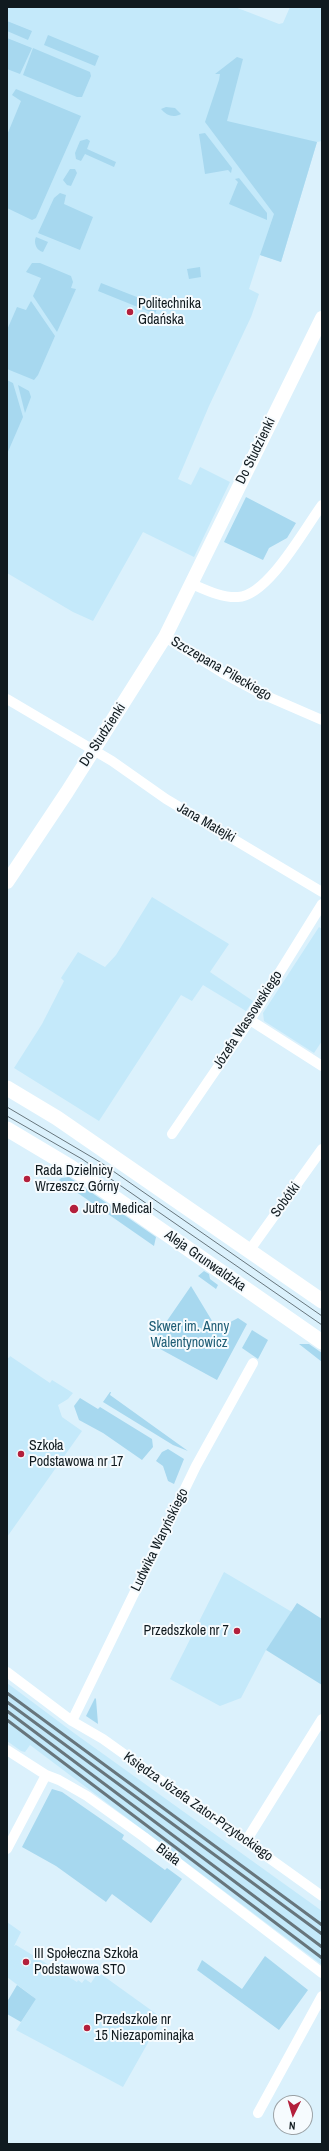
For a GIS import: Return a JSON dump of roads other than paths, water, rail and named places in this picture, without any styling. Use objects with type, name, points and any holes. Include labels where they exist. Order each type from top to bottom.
[{"type":"main road","name":"Do Studzienki","points":[[7,882],[151,662],[165,637],[322,318]]},
{"type":"main road","points":[[7,1088],[57,1118],[322,1300]]},
{"type":"main road","name":"Aleja Grunwaldzka","points":[[7,1129],[69,1166],[322,1342]]},
{"type":"street","points":[[192,584],[223,596],[238,597],[257,591],[271,578],[322,505]]},
{"type":"street","name":"Szczepana Pileckiego","points":[[165,637],[223,673],[256,690],[322,720]]},
{"type":"street","name":"Jana Matejki","points":[[7,699],[93,750],[166,799],[322,892]]},
{"type":"street","name":"Józefa Wassowskiego","points":[[172,1134],[250,1020],[322,904]]},
{"type":"street","points":[[250,1020],[322,1066]]},
{"type":"street","name":"Sobótki","points":[[249,1251],[322,1149]]},
{"type":"street","name":"Ludwika Waryńskiego","points":[[72,1721],[196,1466],[253,1363]]},
{"type":"street","name":"Księdza Józefa Zator-Przytockiego","points":[[7,1672],[72,1721],[103,1739],[322,1896]]},
{"type":"street","points":[[246,1841],[322,1719]]},
{"type":"street","name":"Biała","points":[[7,1750],[46,1775],[59,1780],[87,1796],[322,1973]]},
{"type":"street","points":[[7,1849],[46,1775]]},
{"type":"street","points":[[258,2113],[322,1996]]},
{"type":"tram line","points":[[7,1107],[100,1162],[322,1316]]},
{"type":"tram line","points":[[7,1116],[82,1159],[322,1325]]},
{"type":"railway","points":[[7,1693],[322,1925]]},
{"type":"railway","points":[[7,1702],[322,1934]]},
{"type":"railway","points":[[7,1711],[322,1947]]},
{"type":"railway","points":[[7,1720],[322,1958]]},
{"type":"place","name":"Politechnika Gdańska","points":[[130,312]]},
{"type":"place","name":"Rada Dzielnicy Wrzeszcz Górny","points":[[27,1179]]},
{"type":"place","name":"Jutro Medical","points":[[74,1209]]},
{"type":"place","name":"Szkoła Podstawowa nr 17","points":[[21,1454]]},
{"type":"place","name":"Przedszkole nr 7","points":[[237,1631]]},
{"type":"place","name":"III Społeczna Szkoła Podstawowa STO","points":[[26,1962]]},
{"type":"place","name":"Przedszkole nr 15 Niezapominajka","points":[[87,2028]]},
{"type":"park label","name":"Skwer im. Anny Walentynowicz","points":[[189,1336]]}]
